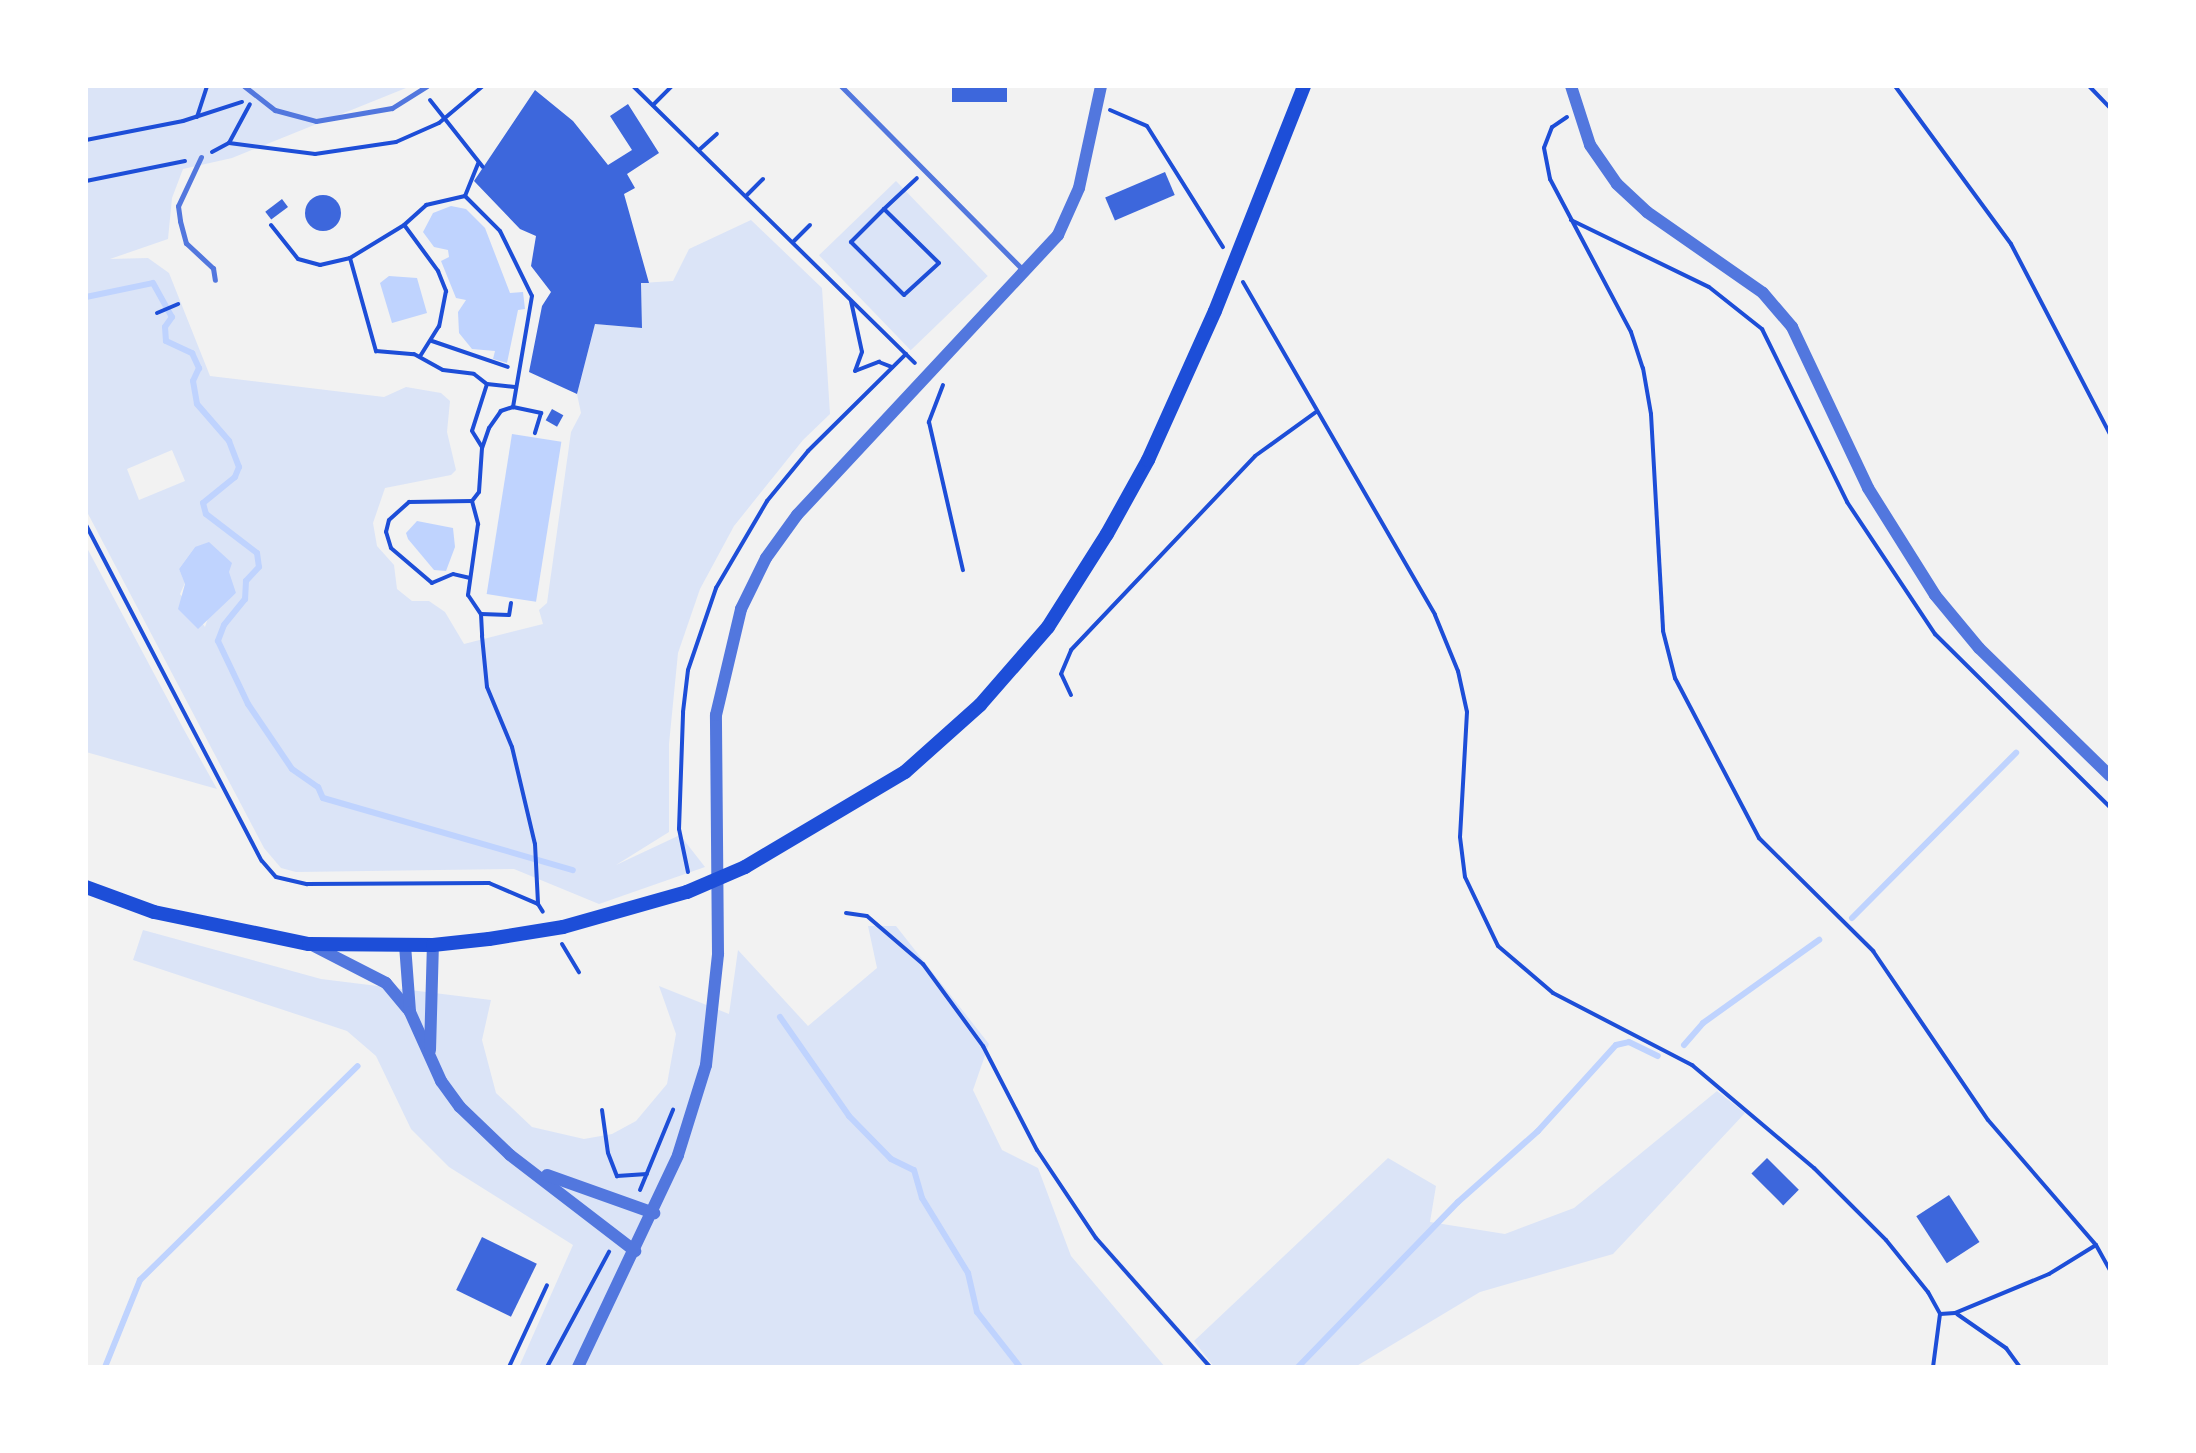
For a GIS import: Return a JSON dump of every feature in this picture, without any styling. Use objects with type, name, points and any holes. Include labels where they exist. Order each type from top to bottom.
[{"type":"main road","points":[[86,887],[168,916],[309,944],[433,945],[489,939],[578,924],[687,892],[812,830],[905,772],[980,705],[1048,627],[1148,460],[1215,311],[1304,86]]},
{"type":"street","points":[[578,1367],[654,1213],[678,1155],[706,1065],[718,954],[716,715],[741,609],[766,558],[797,515],[1027,274],[1058,235],[1079,188],[1100,106],[1101,86]]},
{"type":"street","points":[[1571,86],[1576,112],[1617,184],[1647,212],[1763,293],[1792,327],[1868,488],[1935,595],[1979,648],[2110,776]]},
{"type":"street","points":[[309,944],[386,983],[410,1012],[430,1058],[460,1107],[510,1155],[536,1171],[635,1251]]},
{"type":"street","points":[[405,945],[410,1012]]},
{"type":"street","points":[[430,1058],[433,945]]},
{"type":"street","points":[[536,1171],[654,1213]]},
{"type":"lane","points":[[244,86],[293,116],[341,121],[392,108],[425,88]]},
{"type":"lane","points":[[841,86],[1027,274]]},
{"type":"lane","points":[[201,157],[178,206],[186,243],[213,268],[215,280]]},
{"type":"path","points":[[197,117],[207,86]]},
{"type":"path","points":[[229,143],[315,154],[362,150],[396,142],[443,119],[483,86]]},
{"type":"path","points":[[633,86],[906,354]]},
{"type":"path","points":[[653,105],[672,86]]},
{"type":"path","points":[[1895,86],[2011,244],[2110,434]]},
{"type":"path","points":[[2089,86],[2110,108]]},
{"type":"path","points":[[425,88],[443,119],[480,166],[465,196]]},
{"type":"path","points":[[86,140],[197,117],[256,96]]},
{"type":"path","points":[[86,181],[201,157],[229,143],[256,96]]},
{"type":"path","points":[[1100,106],[1147,126],[1226,252]]},
{"type":"path","points":[[1576,112],[1552,127],[1544,148],[1550,179],[1631,332],[1643,368],[1651,414],[1663,631],[1675,678],[1759,838],[1873,951],[1988,1120],[2096,1245],[2110,1270]]},
{"type":"path","points":[[699,150],[717,134]]},
{"type":"path","points":[[884,209],[939,263],[904,295],[851,242],[884,209],[925,170]]},
{"type":"path","points":[[746,196],[763,179]]},
{"type":"path","points":[[271,225],[298,259],[320,265],[350,258],[404,225],[426,205],[465,196]]},
{"type":"path","points":[[465,196],[500,231],[532,296],[513,407]]},
{"type":"path","points":[[1569,219],[1595,232]]},
{"type":"path","points":[[404,225],[438,271],[446,291],[432,341],[420,357]]},
{"type":"path","points":[[793,242],[810,225]]},
{"type":"path","points":[[350,258],[376,351],[420,357],[443,370],[474,374],[487,384],[515,387]]},
{"type":"path","points":[[1239,275],[1435,615],[1458,671],[1467,712],[1460,837],[1465,877],[1498,946],[1553,993],[1681,1059],[1739,1100],[1886,1240],[1940,1314],[1933,1367]]},
{"type":"path","points":[[851,299],[862,352],[855,371],[879,362],[892,367]]},
{"type":"path","points":[[157,313],[178,304]]},
{"type":"path","points":[[432,341],[508,367]]},
{"type":"path","points":[[918,366],[927,358]]},
{"type":"path","points":[[945,378],[929,422],[963,570]]},
{"type":"path","points":[[482,448],[472,431],[487,384]]},
{"type":"path","points":[[472,501],[479,492],[482,448],[495,418],[513,407],[541,413],[535,433]]},
{"type":"path","points":[[1071,695],[1061,674],[1071,650],[1255,456],[1316,412]]},
{"type":"path","points":[[472,501],[478,524],[468,595],[481,614],[487,687],[512,747],[535,849],[538,904],[546,918]]},
{"type":"path","points":[[470,578],[453,574],[432,583],[391,548],[386,532],[389,520],[409,502],[472,501]]},
{"type":"path","points":[[86,525],[262,861],[276,877],[307,884],[489,883],[538,904]]},
{"type":"path","points":[[481,614],[509,615],[511,603]]},
{"type":"path","points":[[846,913],[867,916],[923,964],[983,1046],[1037,1150],[1096,1238],[1210,1367]]},
{"type":"path","points":[[554,932],[579,972]]},
{"type":"path","points":[[602,1110],[611,1166],[626,1179],[647,1174],[676,1101]]},
{"type":"path","points":[[1940,1314],[1955,1313],[2049,1274],[2096,1245]]},
{"type":"path","points":[[547,1367],[603,1261]]},
{"type":"path","points":[[509,1367],[547,1285]]},
{"type":"path","points":[[1955,1313],[1969,1317],[2006,1348],[2020,1367]]},
{"type":"shaded area","points":[[86,86],[411,86],[232,158],[183,169],[172,198],[168,239],[110,259],[148,258],[169,273],[210,376],[384,397],[406,387],[441,393],[450,401],[447,432],[456,470],[451,475],[385,488],[373,523],[377,546],[394,565],[397,589],[412,601],[429,601],[445,612],[464,644],[543,624],[539,610],[547,603],[571,432],[581,413],[577,394],[595,324],[642,328],[641,283],[673,281],[689,249],[751,220],[822,288],[830,414],[803,440],[734,526],[700,589],[678,653],[669,744],[669,832],[616,865],[680,835],[705,867],[599,904],[514,869],[296,872],[281,868],[264,848],[86,510]],"holes":[[[172,450],[185,481],[139,500],[127,469]],[[195,547],[236,593],[209,615],[205,627],[180,594],[185,583],[179,569]]]},
{"type":"shaded area","points":[[896,181],[988,276],[911,350],[819,255]]},
{"type":"shaded area","points":[[86,546],[183,728],[217,789],[86,752]]},
{"type":"shaded area","points":[[868,926],[896,926],[989,1044],[973,1090],[1002,1150],[1038,1168],[1071,1256],[1165,1367],[519,1367],[573,1245],[449,1167],[411,1129],[376,1056],[347,1031],[133,960],[143,930],[321,979],[491,1000],[482,1040],[496,1093],[532,1127],[584,1139],[612,1134],[636,1121],[667,1084],[676,1034],[659,986],[729,1014],[738,950],[808,1026],[877,968]]},
{"type":"shaded area","points":[[1717,1091],[1745,1113],[1613,1254],[1480,1292],[1355,1367],[1214,1367],[1194,1341],[1388,1158],[1436,1186],[1430,1222],[1505,1234],[1574,1208]]},
{"type":"water","points":[[451,206],[466,209],[485,228],[510,293],[523,292],[525,309],[518,310],[507,363],[493,359],[495,351],[472,349],[459,333],[458,312],[466,300],[456,298],[441,261],[449,257],[448,250],[434,247],[423,232],[433,213]]},
{"type":"water","points":[[389,276],[417,278],[427,313],[392,323],[380,283]]},
{"type":"water","points":[[512,434],[561,442],[536,602],[487,594]]},
{"type":"water","points":[[417,521],[453,528],[455,547],[446,571],[434,570],[408,539],[406,533]]},
{"type":"water","points":[[209,542],[232,563],[229,572],[236,593],[198,629],[178,609],[185,584],[179,569],[195,547]]},
{"type":"building","points":[[952,86],[1007,86],[1007,102],[952,102]]},
{"type":"building","points":[[535,90],[573,121],[608,165],[632,150],[610,116],[628,104],[659,153],[627,174],[635,188],[624,194],[649,283],[641,283],[642,328],[595,324],[577,394],[529,372],[542,306],[551,292],[531,266],[536,236],[520,229],[474,181]]},
{"type":"building","points":[[1165,172],[1175,195],[1115,220],[1105,197]]},
{"type":"building","points":[[323,195],[335,201],[341,213],[335,225],[323,231],[311,225],[305,213],[311,201]]},
{"type":"building","points":[[282,199],[288,207],[271,220],[265,212]]},
{"type":"building","points":[[552,409],[563,415],[557,427],[546,420]]},
{"type":"building","points":[[1767,1158],[1799,1190],[1783,1205],[1751,1174]]},
{"type":"building","points":[[1949,1195],[1979,1242],[1947,1263],[1916,1216]]},
{"type":"building","points":[[482,1237],[537,1264],[511,1317],[456,1290]]},
{"type":"waterway","points":[[86,297],[153,283],[172,317],[165,327],[166,341],[192,353],[199,368],[193,381],[197,404],[229,441],[239,467],[235,477],[203,503],[206,514],[257,553],[259,567],[246,581],[245,599],[224,625],[218,641],[248,704],[292,769],[318,787],[323,798],[573,870]]},
{"type":"waterway","points":[[1852,918],[2016,753]]},
{"type":"waterway","points":[[1684,1045],[1703,1023],[1819,940]]},
{"type":"waterway","points":[[780,1017],[849,1116],[891,1159],[914,1170],[922,1198],[968,1273],[977,1312],[1020,1367]]},
{"type":"waterway","points":[[1298,1367],[1458,1202],[1538,1131],[1616,1045],[1629,1042],[1658,1056]]},
{"type":"waterway","points":[[105,1367],[140,1280],[358,1066]]}]
